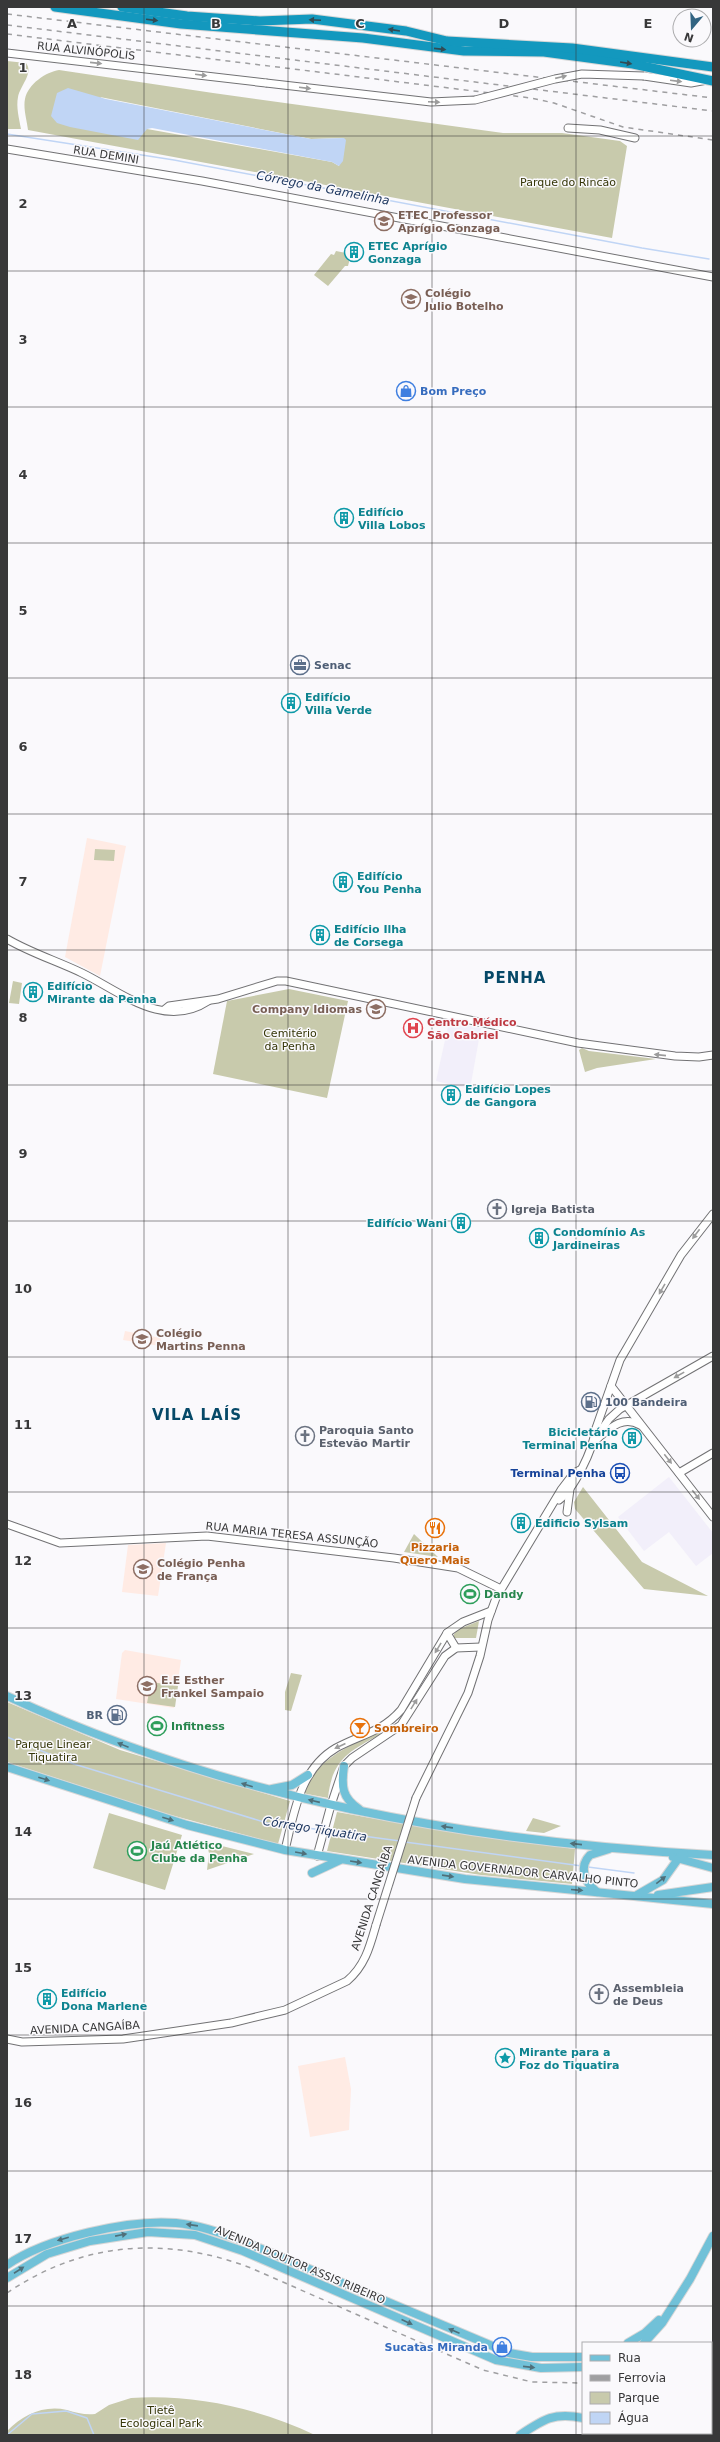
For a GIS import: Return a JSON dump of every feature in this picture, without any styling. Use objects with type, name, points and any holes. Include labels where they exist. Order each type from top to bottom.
[{"type":"highway","points":[[55,7],[111,11],[181,24],[363,38],[464,51],[550,53],[633,64],[710,81]]},
{"type":"highway","points":[[122,7],[187,16],[260,21],[312,19],[406,31],[447,41],[572,48],[713,67]]},
{"type":"highway","points":[[273,31],[299,29],[343,33],[350,31],[354,24]]},
{"type":"main road","points":[[7,1696],[126,1747],[297,1800],[330,1808],[363,1812],[434,1825],[615,1848],[654,1850],[681,1856],[713,1868]]},
{"type":"main road","points":[[344,1766],[342,1782],[345,1796],[350,1803],[363,1812]]},
{"type":"main road","name":"AVENIDA GOVERNADOR CARVALHO PINTO","points":[[7,1767],[187,1825],[286,1847],[317,1856],[465,1879],[647,1896],[713,1904]]},
{"type":"main road","points":[[261,1789],[287,1787],[308,1775]]},
{"type":"main road","points":[[597,1892],[584,1877],[586,1859],[590,1855],[615,1848]]},
{"type":"main road","points":[[681,1856],[713,1856]]},
{"type":"main road","points":[[637,1895],[663,1880],[681,1856]]},
{"type":"main road","points":[[312,1873],[340,1860]]},
{"type":"main road","points":[[647,1896],[713,1887]]},
{"type":"main road","name":"AVENIDA DOUTOR ASSIS RIBEIRO","points":[[7,2265],[44,2245],[70,2237],[153,2223],[197,2226],[238,2239],[490,2346],[516,2355],[549,2358],[582,2357]]},
{"type":"main road","name":"AVENIDA DOUTOR ASSIS RIBEIRO","points":[[7,2278],[47,2254],[90,2241],[148,2232],[195,2235],[216,2240],[243,2251],[484,2356],[514,2365],[541,2368],[582,2367]]},
{"type":"main road","points":[[652,2342],[655,2332],[690,2279],[713,2236]]},
{"type":"main road","points":[[643,2341],[665,2315]]},
{"type":"main road","points":[[643,2341],[655,2332]]},
{"type":"main road","points":[[484,2356],[490,2346]]},
{"type":"main road","points":[[514,2365],[516,2355]]},
{"type":"main road","points":[[520,2435],[550,2417],[560,2415],[582,2418]]},
{"type":"street","name":"RUA ALVINÓPOLIS","points":[[7,53],[423,101],[454,102],[492,97],[575,75],[603,73],[644,76],[691,83],[710,81]]},
{"type":"street","points":[[568,128],[600,130],[636,138]]},
{"type":"street","name":"RUA DEMINI","points":[[7,149],[202,181],[713,277]]},
{"type":"street","points":[[7,939],[84,974],[140,1004],[164,1010],[169,1006],[208,1001],[277,982],[286,981],[570,1041],[676,1056],[699,1057],[713,1054]]},
{"type":"street","name":"AVENIDA CANGAÍBA","points":[[557,1501],[570,1488],[594,1442],[595,1431],[620,1360],[681,1255],[713,1214]]},
{"type":"street","points":[[594,1442],[609,1419],[626,1405],[713,1356]]},
{"type":"street","points":[[610,1386],[643,1426],[713,1517]]},
{"type":"street","points":[[594,1442],[609,1429],[623,1422],[635,1422],[643,1426]]},
{"type":"street","points":[[679,1473],[713,1453]]},
{"type":"street","name":"AVENIDA CANGAÍBA","points":[[7,2039],[22,2042],[123,2039],[231,2023],[285,2010],[347,1981],[354,1976],[366,1956],[416,1798],[468,1693],[490,1611],[501,1589],[557,1501],[567,1481],[580,1470]]},
{"type":"street","points":[[567,1512],[570,1488]]},
{"type":"street","name":"RUA MARIA TERESA ASSUNÇÃO","points":[[7,1524],[60,1543],[206,1536],[394,1558],[458,1568],[501,1589]]},
{"type":"street","points":[[286,1847],[297,1800],[308,1775],[336,1748],[384,1727],[394,1718],[402,1710],[447,1633],[463,1622],[490,1611]]},
{"type":"street","points":[[447,1633],[456,1648]]},
{"type":"street","points":[[317,1856],[330,1808],[344,1766],[352,1758],[400,1725],[441,1661],[456,1648],[481,1647]]},
{"type":"shaded area","points":[[87,838],[126,846],[100,976],[65,957]]},
{"type":"shaded area","points":[[449,1022],[481,1028],[470,1089],[436,1081]]},
{"type":"shaded area","name":"Colégio Martins Penna","points":[[125,1331],[161,1338],[160,1346],[123,1340]]},
{"type":"shaded area","points":[[669,1477],[713,1533],[713,1553],[696,1566],[669,1532],[644,1551],[618,1517]]},
{"type":"shaded area","name":"Colégio Penha de França","points":[[166,1543],[158,1596],[122,1592],[128,1545]]},
{"type":"shaded area","name":"E.E Esther Frankel Sampaio","points":[[125,1650],[181,1660],[174,1708],[116,1699],[122,1653]]},
{"type":"shaded area","points":[[345,2057],[351,2089],[349,2130],[310,2137],[298,2066]]},
{"type":"green space","points":[[7,61],[26,63],[28,67],[28,75],[19,93],[17,101],[21,129],[7,129]]},
{"type":"green space","name":"Parque do Rincão","points":[[59,70],[503,133],[562,133],[620,141],[627,146],[612,238],[28,130],[24,106],[27,94],[30,88],[38,80],[54,71]],"holes":[[[100,97],[311,139],[344,138],[339,166],[332,162],[147,129]]]},
{"type":"green space","points":[[336,251],[351,254],[348,266],[345,266],[328,286],[314,275],[331,254],[334,255]]},
{"type":"green space","points":[[95,849],[115,850],[114,861],[94,860]]},
{"type":"green space","points":[[13,981],[22,983],[19,1004],[9,1003]]},
{"type":"green space","name":"Cemitério da Penha","points":[[289,989],[348,1001],[327,1098],[213,1074],[227,1001]]},
{"type":"green space","points":[[582,1048],[589,1051],[656,1059],[597,1068],[585,1072],[579,1050]]},
{"type":"green space","points":[[583,1487],[642,1562],[708,1596],[644,1589],[575,1509],[574,1502]]},
{"type":"green space","points":[[414,1534],[438,1557],[404,1552]]},
{"type":"green space","points":[[479,1621],[476,1638],[454,1638],[454,1634],[459,1629]]},
{"type":"green space","points":[[291,1673],[302,1675],[291,1711],[285,1710],[285,1692]]},
{"type":"green space","points":[[151,1682],[178,1686],[175,1707],[147,1703]]},
{"type":"green space","name":"Parque Linear Tiquatira","points":[[7,1702],[120,1750],[290,1801],[278,1844],[160,1812],[7,1762]]},
{"type":"green space","points":[[378,1731],[381,1733],[379,1735],[350,1752],[343,1759],[333,1775],[328,1798],[302,1793],[309,1781],[325,1762],[344,1749]]},
{"type":"green space","points":[[337,1812],[433,1829],[575,1849],[572,1884],[481,1875],[327,1851]]},
{"type":"green space","name":"Jaú Atlético Clube da Penha","points":[[109,1813],[182,1835],[165,1890],[93,1868]]},
{"type":"green space","points":[[533,1818],[561,1826],[544,1833],[526,1831]]},
{"type":"green space","points":[[206,1842],[254,1854],[207,1870],[209,1853]]},
{"type":"green space","name":"Tietê Ecological Park","points":[[131,2398],[178,2398],[225,2405],[271,2417],[315,2435],[7,2435],[7,2431],[20,2420],[35,2412],[59,2409],[81,2414],[95,2414],[109,2405]]},
{"type":"water","points":[[68,88],[106,99],[311,139],[344,138],[346,140],[343,161],[339,166],[332,162],[152,128],[147,129],[138,140],[70,127],[57,123],[51,116],[57,93]]},
{"type":"waterway","name":"Córrego da Gamelinha","points":[[7,134],[174,160],[642,248],[709,259]]},
{"type":"waterway","name":"Córrego Tiquatira","points":[[7,1737],[74,1764],[267,1823],[289,1826]]},
{"type":"waterway","name":"Córrego Tiquatira","points":[[293,1826],[322,1830]]},
{"type":"waterway","name":"Córrego Tiquatira","points":[[326,1831],[400,1841]]},
{"type":"waterway","name":"Córrego Tiquatira","points":[[405,1842],[582,1866]]},
{"type":"waterway","name":"Córrego Tiquatira","points":[[588,1867],[634,1873]]},
{"type":"waterway","points":[[7,2435],[32,2414],[66,2411],[87,2418],[94,2435]]},
{"type":"railway","points":[[7,14],[713,98]]},
{"type":"railway","points":[[7,25],[713,111]]},
{"type":"railway","points":[[7,34],[531,98],[554,103],[623,127],[713,140]]},
{"type":"railway","points":[[7,2293],[36,2276],[65,2263],[95,2254],[126,2249],[157,2248],[188,2251],[220,2258],[251,2268],[483,2370],[532,2382],[582,2383]]},
{"type":"place","name":"ETEC Professor Aprígio Gonzaga","points":[[384,221]]},
{"type":"place","name":"ETEC Aprígio Gonzaga","points":[[354,252]]},
{"type":"place","name":"Colégio Julio Botelho","points":[[411,299]]},
{"type":"place","name":"Bom Preço","points":[[406,391]]},
{"type":"place","name":"Edifício Villa Lobos","points":[[344,518]]},
{"type":"place","name":"Senac","points":[[300,665]]},
{"type":"place","name":"Edifício Villa Verde","points":[[291,703]]},
{"type":"place","name":"Edifício You Penha","points":[[343,882]]},
{"type":"place","name":"Edifício Ilha de Corsega","points":[[320,935]]},
{"type":"place","name":"Edifício Mirante da Penha","points":[[33,992]]},
{"type":"place","name":"Company Idiomas","points":[[376,1009]]},
{"type":"place","name":"Centro Médico São Gabriel","points":[[413,1028]]},
{"type":"place","name":"Edifício Lopes de Gangora","points":[[451,1095]]},
{"type":"place","name":"Igreja Batista","points":[[497,1209]]},
{"type":"place","name":"Edifício Wani","points":[[461,1223]]},
{"type":"place","name":"Condomínio As Jardineiras","points":[[539,1238]]},
{"type":"place","name":"Colégio Martins Penna","points":[[142,1339]]},
{"type":"place","name":"100 Bandeira","points":[[591,1402]]},
{"type":"place","name":"Paroquia Santo Estevão Martir","points":[[305,1436]]},
{"type":"place","name":"Bicicletário Terminal Penha","points":[[632,1438]]},
{"type":"place","name":"Terminal Penha","points":[[620,1473]]},
{"type":"place","name":"Edificio Sylsam","points":[[521,1523]]},
{"type":"place","name":"Pizzaria Quero Mais","points":[[435,1528]]},
{"type":"place","name":"Colégio Penha de França","points":[[143,1569]]},
{"type":"place","name":"Dandy","points":[[470,1594]]},
{"type":"place","name":"E.E Esther Frankel Sampaio","points":[[147,1686]]},
{"type":"place","name":"BR","points":[[117,1715]]},
{"type":"place","name":"Infitness","points":[[157,1726]]},
{"type":"place","name":"Sombreiro","points":[[360,1728]]},
{"type":"place","name":"Jaú Atlético Clube da Penha","points":[[137,1851]]},
{"type":"place","name":"Assembleia de Deus","points":[[599,1994]]},
{"type":"place","name":"Edifício Dona Marlene","points":[[47,1999]]},
{"type":"place","name":"Mirante para a Foz do Tiquatira","points":[[505,2058]]},
{"type":"place","name":"Sucatas Miranda","points":[[502,2347]]},
{"type":"district","name":"PENHA","points":[[515,978]]},
{"type":"district","name":"VILA LAÍS","points":[[197,1415]]}]
